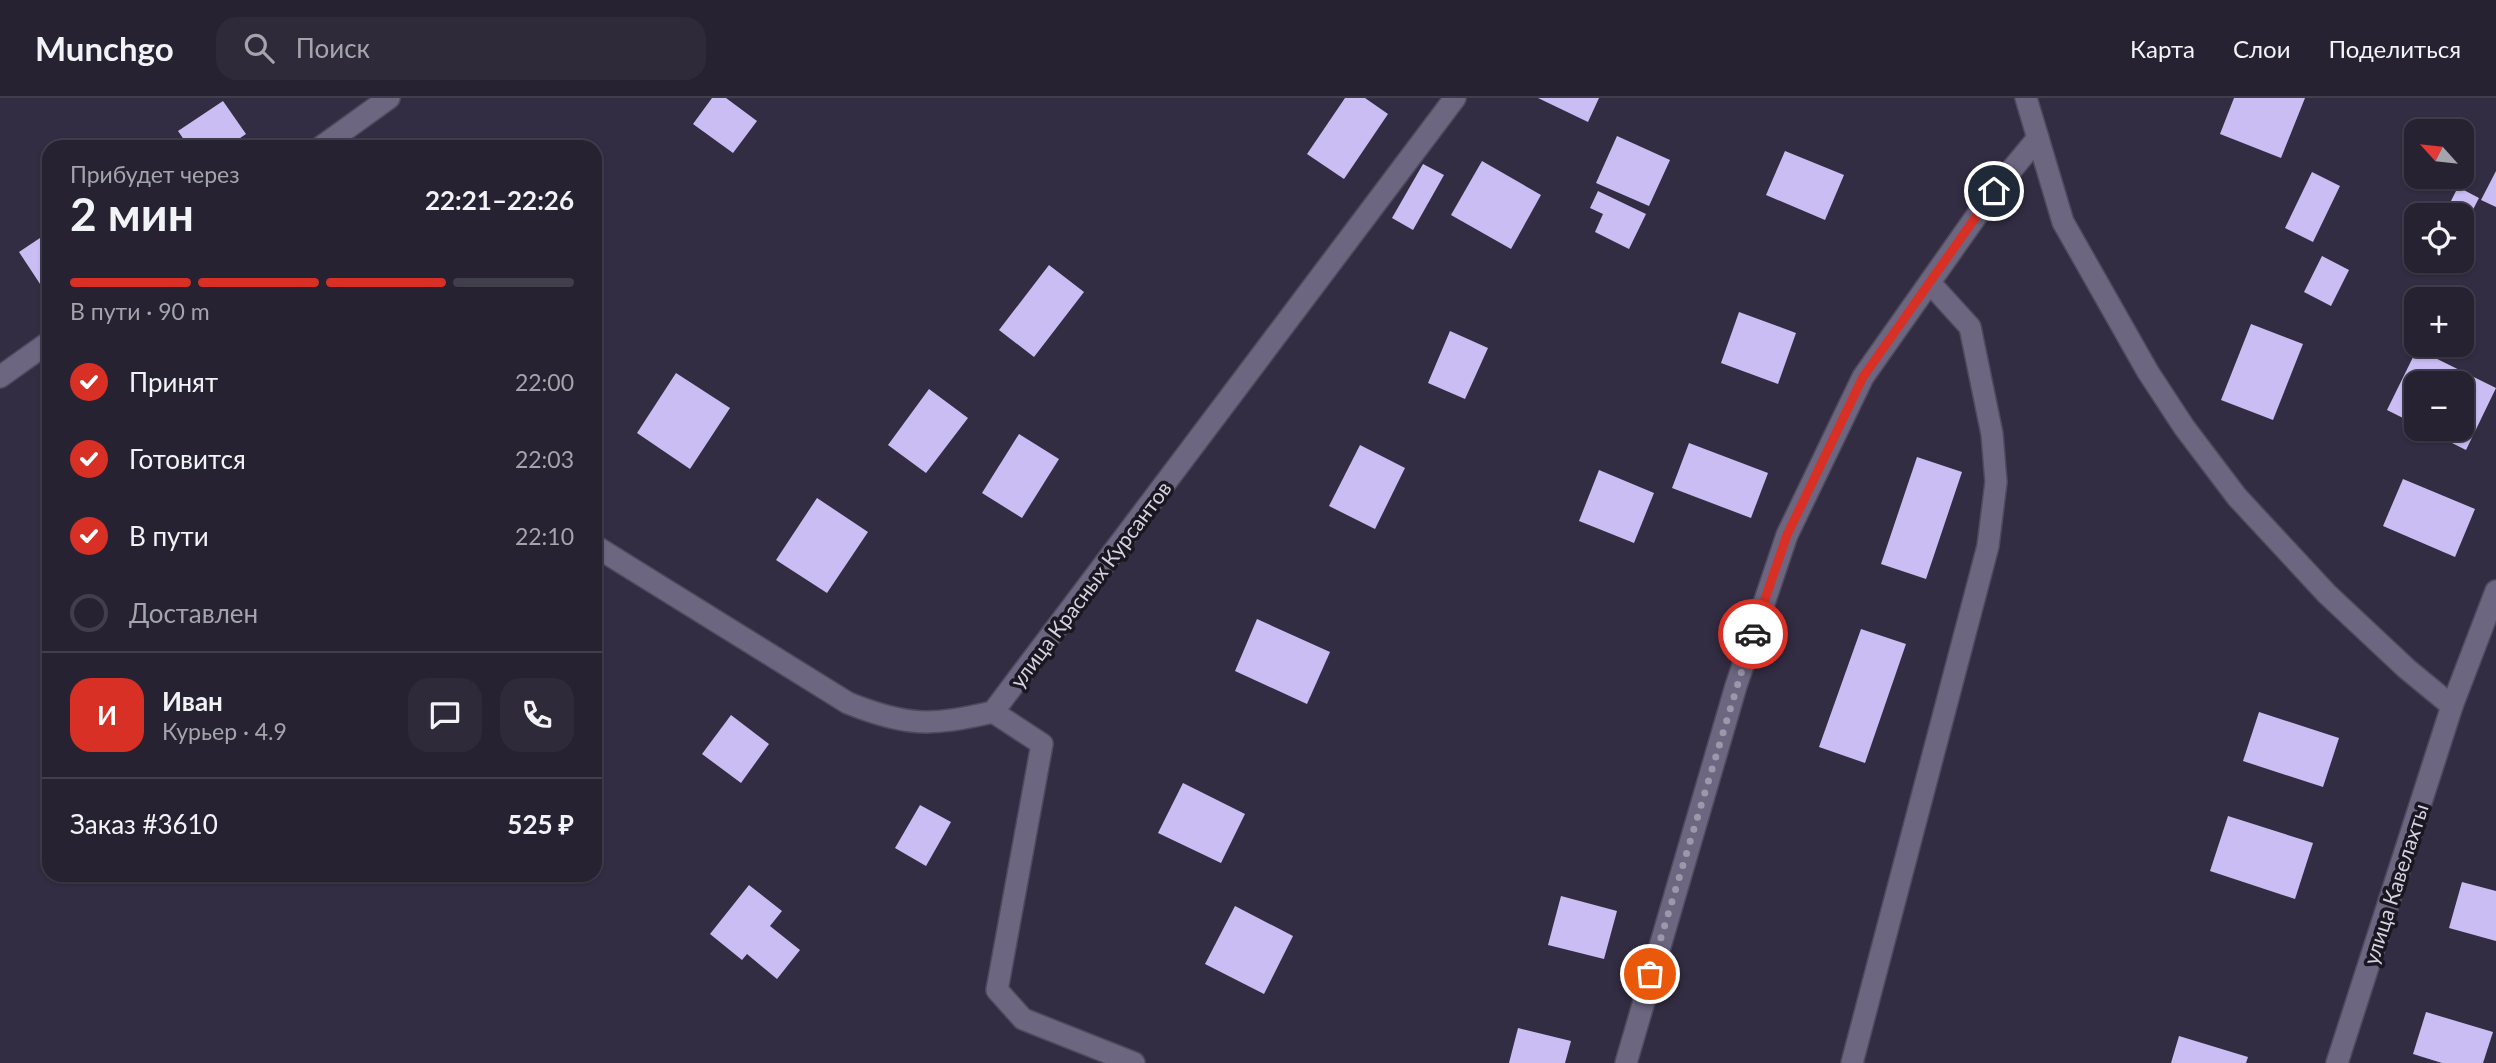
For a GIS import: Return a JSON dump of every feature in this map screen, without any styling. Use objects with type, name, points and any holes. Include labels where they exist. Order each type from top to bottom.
[{"type":"street","points":[[331,140],[389,98]]},
{"type":"street","name":"улица Красных Курсантов","points":[[993,712],[1455,98]]},
{"type":"street","points":[[2026,98],[2063,222],[2148,372],[2184,427],[2237,497],[2327,594],[2407,669],[2452,706]]},
{"type":"street","points":[[1626,1063],[1732,698],[1787,535],[1863,377],[1994,191],[2038,138]]},
{"type":"street","points":[[1852,1063],[1988,546],[1996,482],[1992,434],[1970,327],[1930,283]]},
{"type":"street","points":[[0,377],[42,347]]},
{"type":"street","points":[[602,550],[848,703],[888,719],[940,724],[993,712],[1042,744],[997,990],[1023,1019],[1134,1063]]},
{"type":"street","name":"улица Кавелахты","points":[[2337,1063],[2452,706],[2496,591]]},
{"type":"building","points":[[712,98],[726,98],[757,121],[733,153],[693,124]]},
{"type":"building","points":[[1345,98],[1365,98],[1388,114],[1344,179],[1307,154]]},
{"type":"building","points":[[1538,98],[1599,98],[1588,122]]},
{"type":"building","points":[[2234,98],[2305,98],[2281,158],[2220,134]]},
{"type":"building","points":[[223,101],[246,134],[237,140],[184,140],[178,131]]},
{"type":"building","points":[[1617,136],[1670,160],[1649,206],[1596,183]]},
{"type":"building","points":[[1785,151],[1844,175],[1825,220],[1766,195]]},
{"type":"building","points":[[1482,161],[1541,195],[1511,249],[1451,215]]},
{"type":"building","points":[[1423,164],[1444,175],[1413,230],[1392,218]]},
{"type":"building","points":[[2496,171],[2496,207],[2481,200]]},
{"type":"building","points":[[2312,172],[2340,186],[2313,242],[2285,228]]},
{"type":"building","points":[[2457,189],[2479,198],[2474,208],[2474,203],[2450,203]]},
{"type":"building","points":[[1598,191],[1646,214],[1629,249],[1595,232],[1603,214],[1590,208]]},
{"type":"building","points":[[42,237],[42,287],[19,252]]},
{"type":"building","points":[[2322,256],[2349,270],[2331,306],[2304,292]]},
{"type":"building","points":[[1049,265],[1084,292],[1034,357],[999,330]]},
{"type":"building","points":[[1739,312],[1796,333],[1778,384],[1721,363]]},
{"type":"building","points":[[2251,324],[2303,344],[2273,420],[2221,400]]},
{"type":"building","points":[[1450,331],[1488,348],[1465,399],[1428,383]]},
{"type":"building","points":[[2413,357],[2433,357],[2462,371],[2406,371]]},
{"type":"building","points":[[676,373],[730,408],[690,469],[637,433]]},
{"type":"building","points":[[2404,375],[2404,418],[2387,410]]},
{"type":"building","points":[[2474,377],[2496,388],[2474,433]]},
{"type":"building","points":[[929,389],[968,418],[926,473],[888,445]]},
{"type":"building","points":[[1019,434],[1059,459],[1022,518],[982,493]]},
{"type":"building","points":[[2448,441],[2470,441],[2466,450]]},
{"type":"building","points":[[1689,443],[1768,473],[1751,518],[1672,488]]},
{"type":"building","points":[[1360,445],[1405,468],[1375,529],[1329,506]]},
{"type":"building","points":[[1917,457],[1962,472],[1926,579],[1881,564]]},
{"type":"building","points":[[1599,470],[1654,493],[1634,543],[1579,521]]},
{"type":"building","points":[[2403,479],[2475,509],[2455,557],[2383,526]]},
{"type":"building","points":[[817,498],[868,532],[827,593],[776,560]]},
{"type":"building","points":[[1257,619],[1330,652],[1307,704],[1235,671]]},
{"type":"building","points":[[1861,629],[1906,644],[1865,763],[1819,747]]},
{"type":"building","points":[[2259,712],[2339,738],[2323,787],[2243,761]]},
{"type":"building","points":[[731,715],[769,744],[741,783],[702,754]]},
{"type":"building","points":[[1183,783],[1245,814],[1221,863],[1158,833]]},
{"type":"building","points":[[920,805],[951,822],[926,866],[895,848]]},
{"type":"building","points":[[2228,816],[2313,843],[2295,899],[2210,871]]},
{"type":"building","points":[[2462,882],[2496,891],[2496,941],[2449,928]]},
{"type":"building","points":[[749,885],[782,911],[770,926],[800,950],[777,979],[747,954],[742,960],[710,934]]},
{"type":"building","points":[[1561,896],[1617,911],[1604,959],[1548,945]]},
{"type":"building","points":[[1235,906],[1293,936],[1264,994],[1205,964]]},
{"type":"building","points":[[2426,1012],[2493,1032],[2483,1063],[2442,1063],[2413,1054]]},
{"type":"building","points":[[1518,1028],[1571,1041],[1565,1063],[1509,1063]]},
{"type":"building","points":[[2179,1036],[2248,1057],[2246,1063],[2171,1063]]},
{"type":"way so far","points":[[1650,974],[1753,634]]},
{"type":"route","points":[[1753,634],[1787,535],[1863,377],[1994,191]]}]
